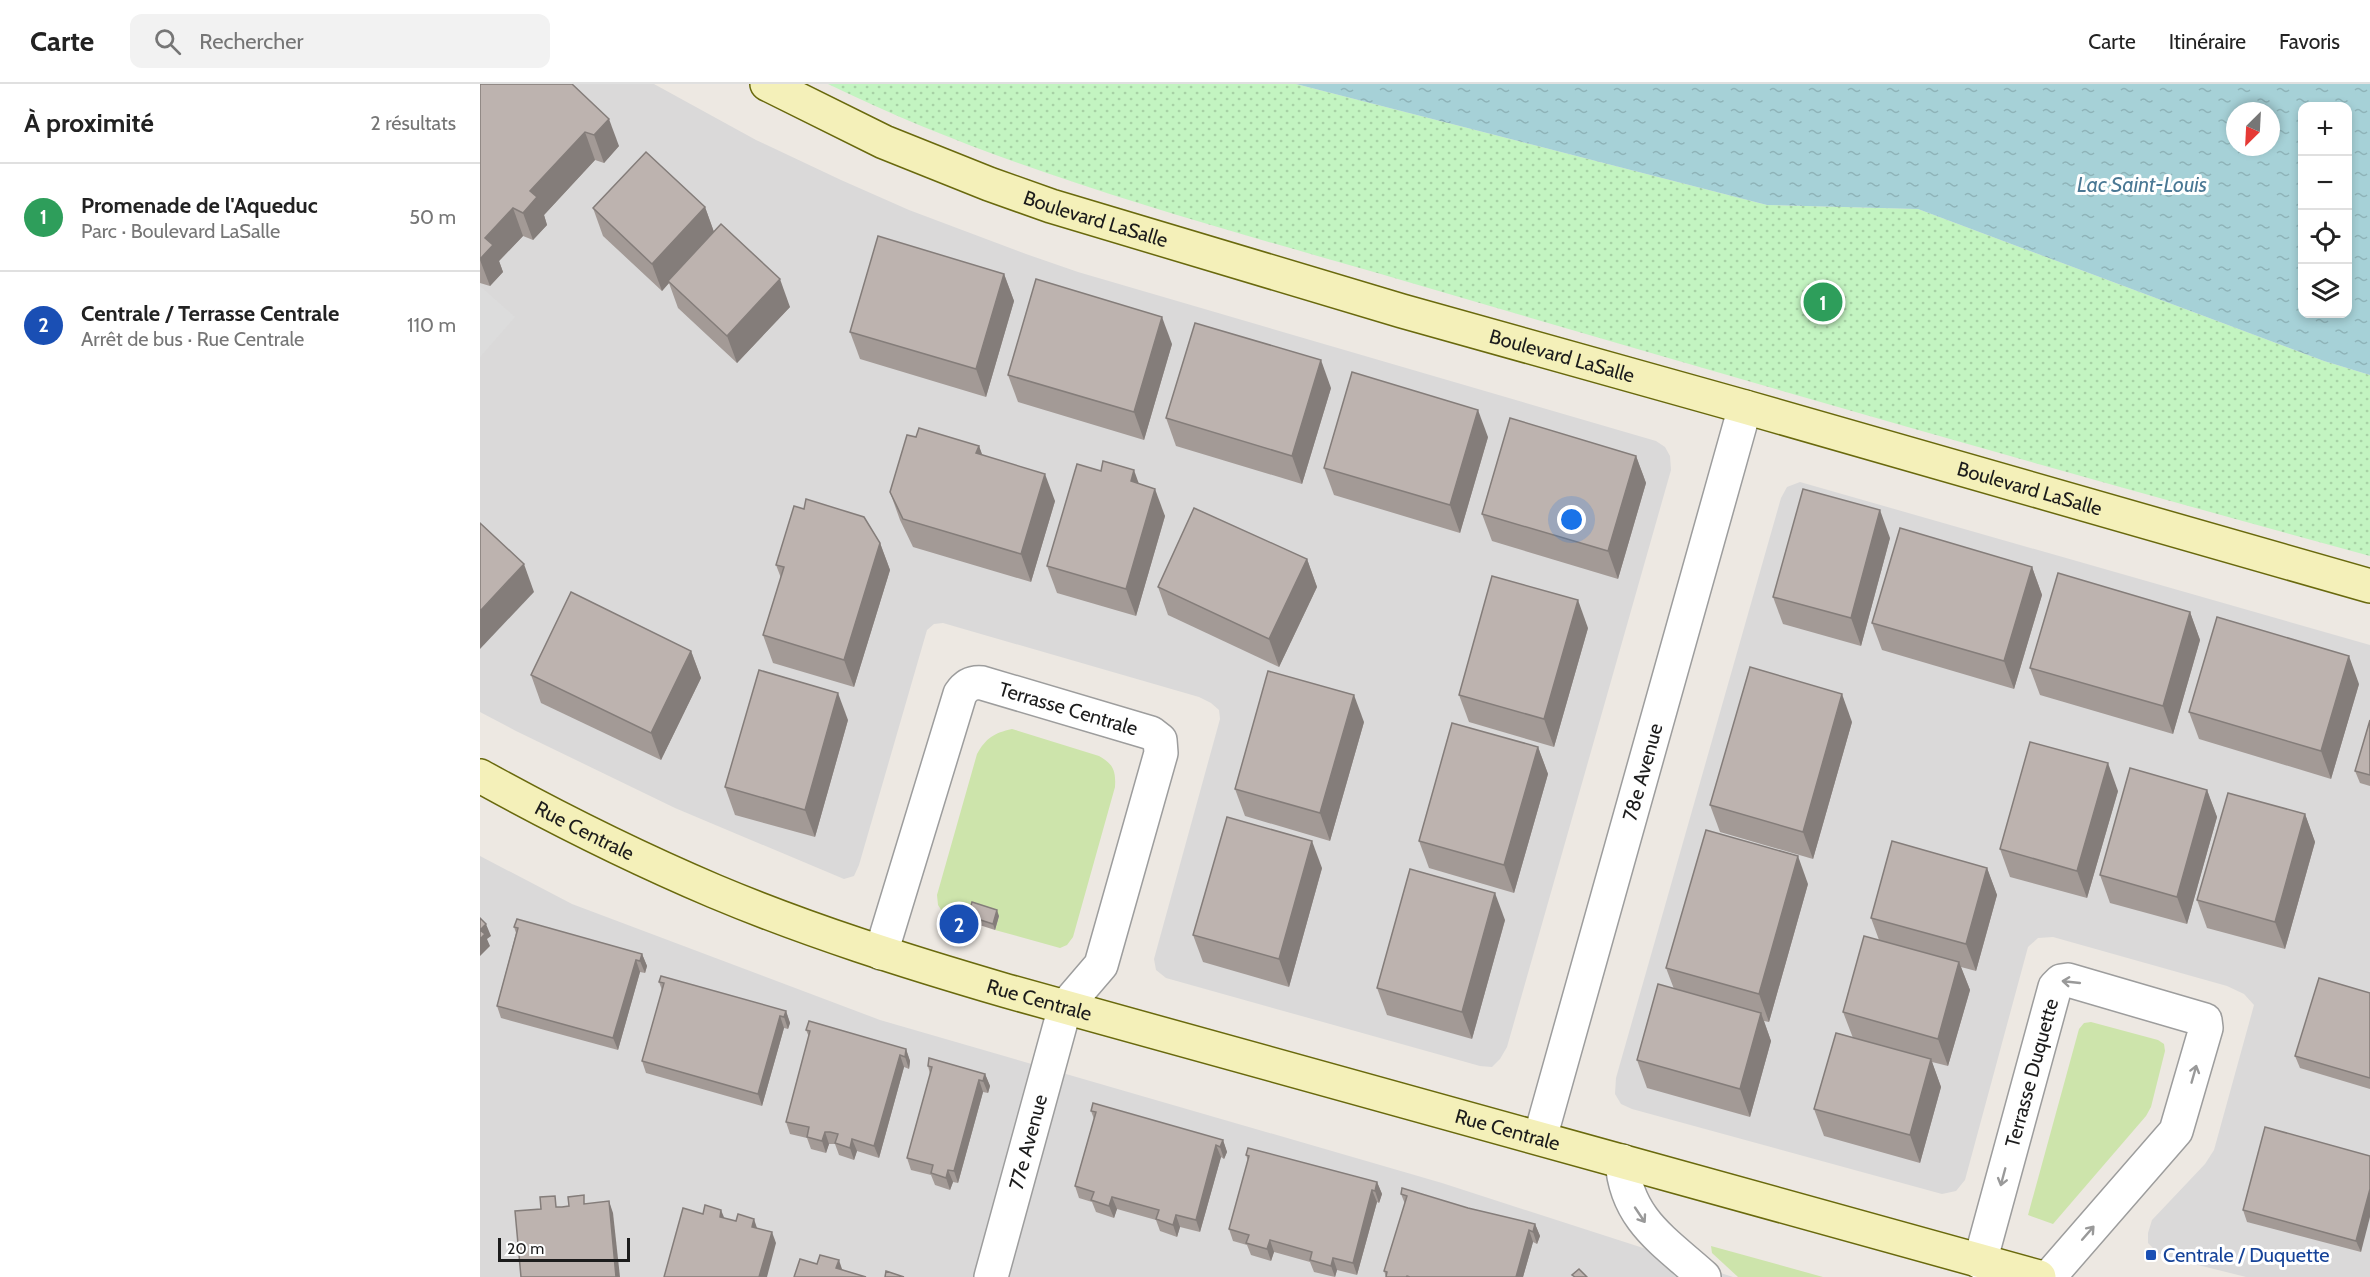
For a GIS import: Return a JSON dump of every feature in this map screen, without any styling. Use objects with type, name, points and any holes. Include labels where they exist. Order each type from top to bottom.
[{"type":"main road","name":"Boulevard LaSalle","points":[[767,84],[884,142],[1051,206],[1413,315],[1745,407],[2370,586]]},
{"type":"main road","name":"Rue Centrale","points":[[480,777],[602,839],[715,891],[881,953],[1065,1007],[2039,1277]]},
{"type":"street","name":"78e Avenue","points":[[1540,1137],[1745,407]]},
{"type":"street","name":"Terrasse Centrale","points":[[881,953],[960,694],[964,688],[975,682],[993,686],[1151,733],[1160,740],[1161,753],[1101,965],[1065,1007]]},
{"type":"street","name":"Terrasse Duquette","points":[[1980,1262],[2055,987],[2061,981],[2068,980],[2205,1020],[2206,1028],[2176,1131],[2049,1277]]},
{"type":"street","name":"77e Avenue","points":[[991,1277],[1065,1007]]},
{"type":"street","points":[[1622,1161],[1627,1194],[1644,1222],[1704,1277]]},
{"type":"shaded area","points":[[480,84],[654,84],[756,140],[841,180],[909,210],[1026,254],[1078,272],[1656,441],[1665,447],[1670,456],[1671,470],[1507,1047],[1500,1059],[1492,1067],[1480,1066],[1166,978],[1156,970],[1154,959],[1220,719],[1219,710],[1199,697],[943,623],[934,624],[927,630],[859,865],[854,876],[844,879],[675,808],[480,712]]},
{"type":"shaded area","points":[[480,286],[515,317],[480,357]]},
{"type":"shaded area","points":[[1800,482],[2370,645],[2370,1277],[2246,1277],[2174,1259],[2158,1253],[2148,1243],[2152,1220],[2205,1164],[2214,1150],[2254,1005],[2244,994],[2227,986],[2053,937],[2038,938],[2028,947],[1965,1180],[1956,1191],[1942,1194],[1632,1109],[1621,1104],[1615,1094],[1616,1078],[1781,498],[1787,487]]},
{"type":"shaded area","points":[[480,856],[572,904],[880,1020],[1442,1183],[1733,1277],[480,1277]]},
{"type":"green space","points":[[828,84],[1296,84],[1767,205],[1918,209],[2324,361],[2370,375],[2370,556],[1794,394],[1134,202],[979,149]]},
{"type":"green space","points":[[1012,729],[1099,756],[1108,762],[1115,776],[1115,787],[1073,937],[1067,945],[1060,948],[995,930],[999,916],[974,909],[970,922],[944,914],[938,905],[937,895],[977,754],[991,737]]},
{"type":"green space","points":[[2091,1022],[2158,1040],[2164,1044],[2165,1051],[2151,1107],[2146,1116],[2053,1224],[2028,1215],[2079,1029],[2084,1023]]},
{"type":"green space","points":[[1711,1246],[1823,1277],[1738,1277],[1712,1253]]},
{"type":"water","name":"Lac Saint-Louis","points":[[1296,84],[2370,84],[2370,375],[2324,361],[1918,209],[1767,205]]},
{"type":"building","points":[[480,84],[572,84],[609,119],[594,135],[585,132],[530,191],[537,197],[523,213],[513,208],[485,238],[493,245],[480,259]]},
{"type":"building","points":[[646,152],[705,207],[652,264],[593,208]]},
{"type":"building","points":[[721,224],[780,279],[727,336],[668,281]]},
{"type":"building","points":[[878,236],[1004,274],[976,369],[850,332]]},
{"type":"building","points":[[1036,279],[1162,317],[1134,412],[1008,375]]},
{"type":"building","points":[[1195,323],[1321,360],[1292,456],[1166,418]]},
{"type":"building","points":[[1352,372],[1478,410],[1450,505],[1324,468]]},
{"type":"building","points":[[1510,418],[1636,456],[1608,551],[1482,514]]},
{"type":"building","points":[[919,428],[979,446],[976,453],[1045,474],[1021,554],[903,519],[890,492],[907,435],[916,437]]},
{"type":"building","points":[[1103,461],[1134,470],[1131,481],[1155,489],[1126,589],[1047,566],[1077,464],[1101,471]]},
{"type":"building","points":[[1803,489],[1880,510],[1851,618],[1773,597]]},
{"type":"building","points":[[806,499],[864,517],[880,543],[844,660],[763,635],[784,567],[776,565],[794,506],[804,509]]},
{"type":"building","points":[[1194,508],[1307,559],[1269,639],[1158,587]]},
{"type":"building","points":[[480,523],[524,564],[480,611]]},
{"type":"building","points":[[1900,528],[2032,567],[2004,661],[1872,623]]},
{"type":"building","points":[[2058,573],[2190,612],[2163,706],[2030,668]]},
{"type":"building","points":[[1492,576],[1578,600],[1544,719],[1459,695]]},
{"type":"building","points":[[571,592],[691,651],[651,733],[531,675]]},
{"type":"building","points":[[2217,617],[2349,656],[2321,751],[2189,712]]},
{"type":"building","points":[[1750,667],[1842,694],[1803,832],[1710,805]]},
{"type":"building","points":[[759,670],[838,693],[805,810],[725,787]]},
{"type":"building","points":[[1268,671],[1354,695],[1320,813],[1235,789]]},
{"type":"building","points":[[2370,720],[2370,775],[2355,771]]},
{"type":"building","points":[[1452,723],[1538,747],[1504,865],[1419,841]]},
{"type":"building","points":[[2030,742],[2108,763],[2077,871],[2000,849]]},
{"type":"building","points":[[2130,768],[2207,790],[2177,897],[2100,875]]},
{"type":"building","points":[[2228,793],[2305,814],[2275,922],[2197,900]]},
{"type":"building","points":[[1227,817],[1312,841],[1279,959],[1193,935]]},
{"type":"building","points":[[1706,830],[1798,856],[1759,994],[1666,968]]},
{"type":"building","points":[[1892,841],[1987,868],[1966,944],[1871,918]]},
{"type":"building","points":[[1410,869],[1495,893],[1462,1012],[1377,988]]},
{"type":"building","points":[[972,902],[997,910],[993,924],[968,916]]},
{"type":"building","points":[[480,918],[486,924],[480,930]]},
{"type":"building","points":[[517,919],[642,954],[640,961],[636,960],[613,1038],[497,1006],[518,928],[514,927]]},
{"type":"building","points":[[1864,936],[1959,962],[1938,1039],[1843,1012]]},
{"type":"building","points":[[661,976],[786,1011],[784,1017],[780,1016],[758,1094],[642,1061],[664,983],[659,982]]},
{"type":"building","points":[[2319,978],[2370,993],[2370,1078],[2295,1056]]},
{"type":"building","points":[[1658,984],[1761,1013],[1740,1089],[1637,1060]]},
{"type":"building","points":[[809,1021],[906,1049],[905,1057],[900,1055],[874,1146],[852,1139],[850,1148],[835,1143],[838,1134],[830,1132],[825,1132],[822,1141],[807,1137],[809,1127],[786,1122],[810,1031],[806,1030]]},
{"type":"building","points":[[1836,1033],[1931,1059],[1910,1135],[1814,1109]]},
{"type":"building","points":[[929,1058],[985,1074],[983,1081],[979,1080],[954,1171],[948,1170],[946,1178],[931,1173],[933,1165],[907,1158],[932,1067],[928,1066]]},
{"type":"building","points":[[1093,1103],[1223,1140],[1220,1147],[1216,1145],[1196,1220],[1176,1215],[1173,1225],[1156,1219],[1159,1210],[1112,1197],[1109,1206],[1091,1200],[1094,1192],[1075,1186],[1096,1112],[1091,1111]]},
{"type":"building","points":[[2265,1127],[2370,1156],[2370,1189],[2356,1241],[2243,1210]]},
{"type":"building","points":[[1248,1148],[1377,1182],[1375,1191],[1372,1190],[1353,1263],[1333,1258],[1331,1266],[1310,1260],[1312,1252],[1270,1240],[1267,1249],[1246,1243],[1249,1235],[1229,1229],[1249,1156],[1246,1155]]},
{"type":"building","points":[[1402,1188],[1468,1208],[1535,1224],[1533,1232],[1529,1230],[1516,1277],[1386,1277],[1387,1272],[1384,1271],[1407,1196],[1401,1194]]},
{"type":"building","points":[[584,1195],[584,1204],[609,1201],[616,1277],[521,1277],[515,1211],[541,1209],[540,1197],[555,1196],[556,1207],[562,1207],[569,1206],[568,1197]]},
{"type":"building","points":[[705,1205],[721,1210],[720,1217],[736,1221],[738,1214],[754,1219],[752,1227],[772,1232],[759,1277],[664,1277],[683,1208],[703,1214]]},
{"type":"building","points":[[820,1255],[839,1260],[836,1268],[866,1277],[794,1277],[800,1259],[817,1264]]},
{"type":"building","points":[[1579,1269],[1587,1277],[1572,1275]]},
{"type":"building","points":[[886,1271],[904,1277],[885,1277]]},
{"type":"place","name":"Promenade de l'Aqueduc","points":[[1823,302]]},
{"type":"place","name":"Centrale / Terrasse Centrale","points":[[959,924]]},
{"type":"place","name":"Centrale / Duquette","points":[[2151,1255]]}]
